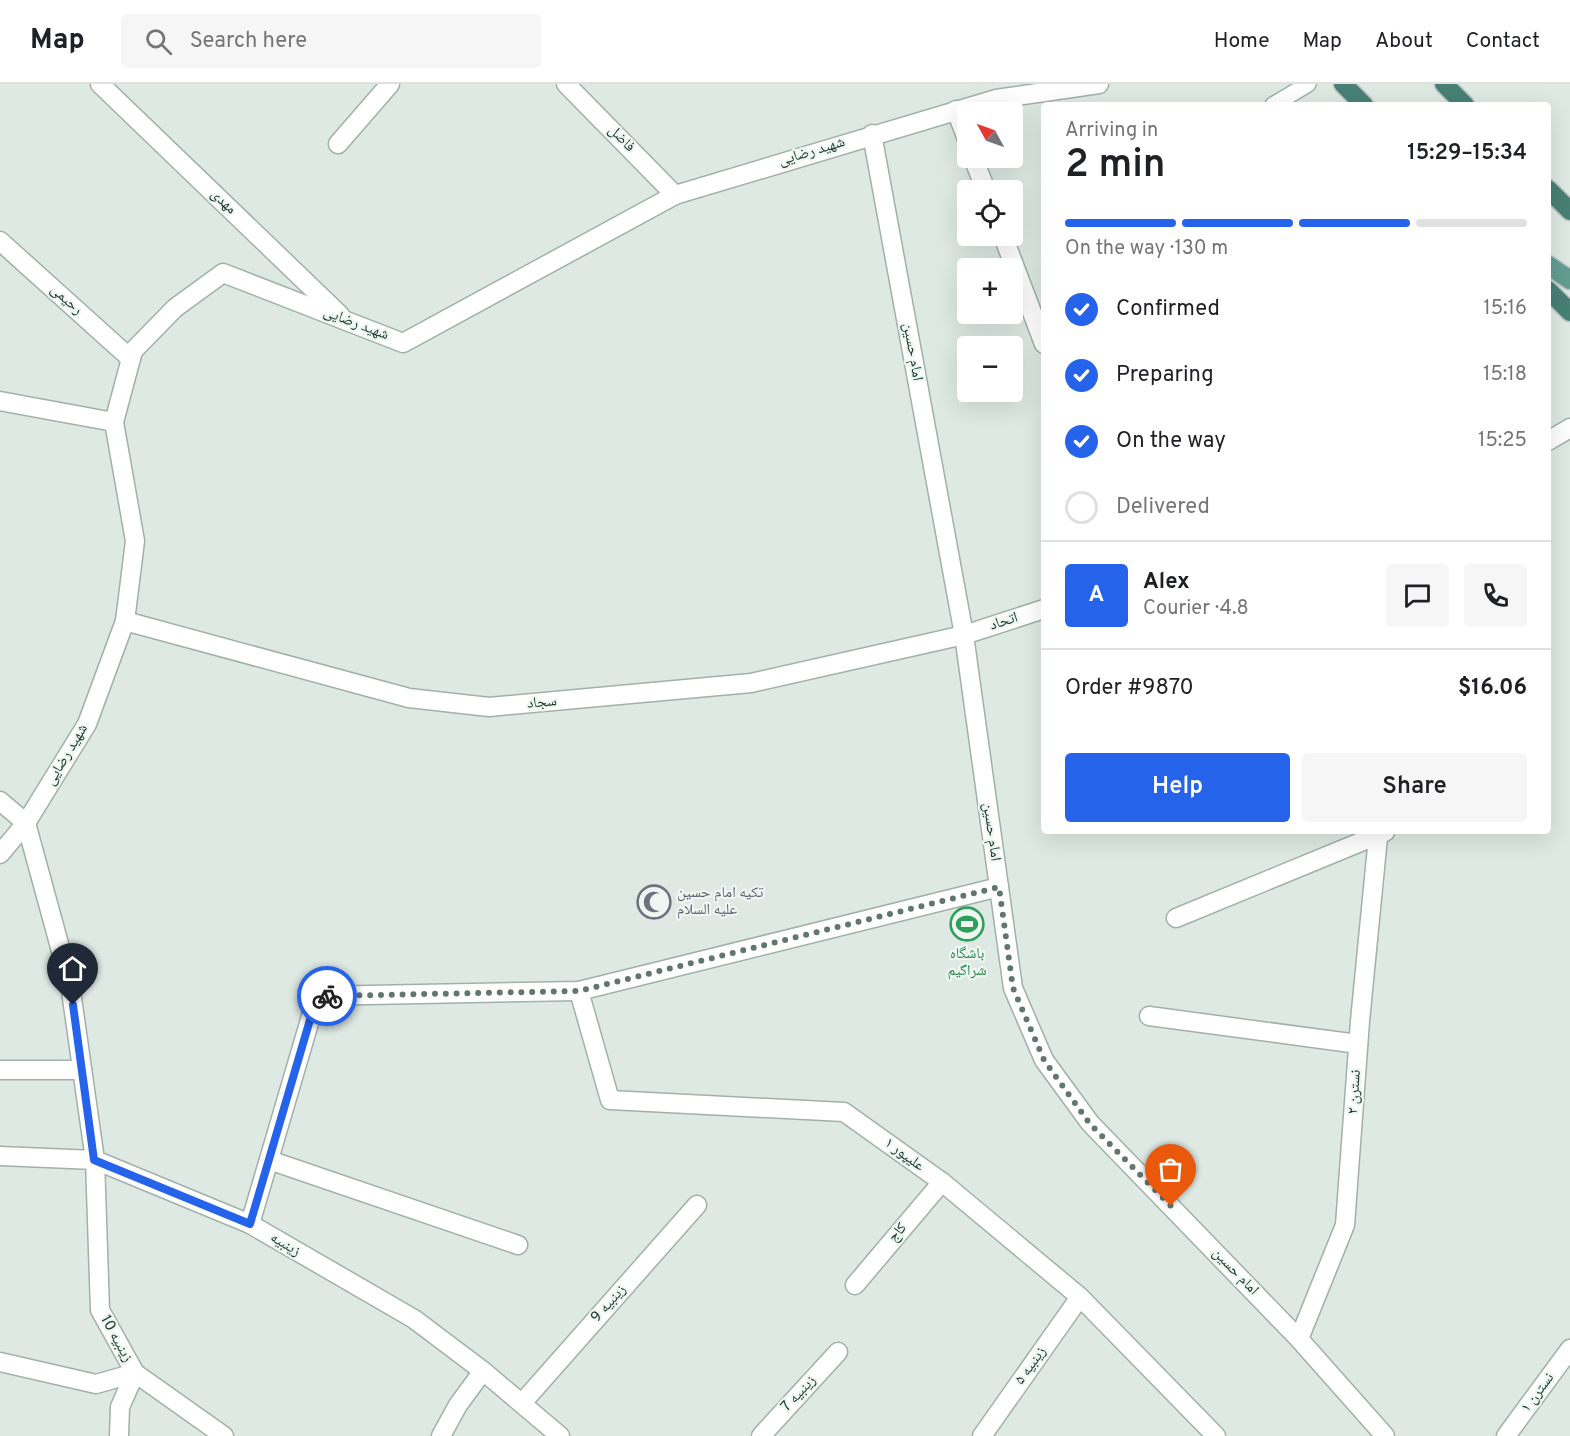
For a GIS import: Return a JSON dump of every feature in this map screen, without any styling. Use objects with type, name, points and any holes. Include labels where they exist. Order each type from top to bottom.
[{"type":"highway","points":[[1343,84],[1361,102]]},
{"type":"highway","points":[[1444,84],[1462,102]]},
{"type":"highway","points":[[1551,192],[1570,211]]},
{"type":"highway","points":[[1551,293],[1570,312]]},
{"type":"main road","points":[[1551,267],[1570,280]]},
{"type":"street","name":"مهدی","points":[[100,84],[345,320]]},
{"type":"street","points":[[338,144],[390,84]]},
{"type":"street","name":"فاضل","points":[[566,84],[675,195]]},
{"type":"street","name":"شهید رضایی","points":[[0,854],[26,823],[87,724],[125,621],[135,541],[114,422],[133,351],[175,308],[223,273],[404,343],[675,195],[872,134],[996,99],[1099,84]]},
{"type":"street","name":"امام حسین","points":[[872,134],[964,635],[1013,988],[1044,1060],[1090,1124],[1299,1339],[1377,1433]]},
{"type":"street","name":"رحیمی","points":[[0,242],[131,359]]},
{"type":"street","points":[[1007,246],[1041,336]]},
{"type":"street","points":[[0,401],[114,422]]},
{"type":"street","points":[[1551,439],[1570,428]]},
{"type":"street","name":"اتحاد","points":[[964,635],[1041,610]]},
{"type":"street","name":"سجاد","points":[[125,621],[409,698],[489,707],[751,683],[964,635]]},
{"type":"street","points":[[0,801],[26,823],[70,984],[94,1160]]},
{"type":"street","points":[[1176,918],[1378,834]]},
{"type":"street","name":"نسترن ۲","points":[[1299,1339],[1345,1225],[1358,1044],[1380,834]]},
{"type":"street","points":[[250,1224],[317,996],[579,991],[999,887]]},
{"type":"street","name":"علیپور ۱","points":[[579,991],[610,1100],[844,1112],[942,1182],[1080,1297],[1216,1436]]},
{"type":"street","points":[[1149,1016],[1358,1044]]},
{"type":"street","points":[[0,1070],[82,1070]]},
{"type":"street","name":"زینبیه","points":[[0,1156],[94,1160],[250,1224],[414,1319],[483,1371],[560,1436]]},
{"type":"street","name":"زینبیه 10","points":[[94,1160],[100,1310],[135,1373],[224,1436]]},
{"type":"street","points":[[269,1160],[518,1245]]},
{"type":"street","name":"کاج","points":[[855,1285],[942,1182]]},
{"type":"street","name":"زینبیه 9","points":[[522,1403],[696,1205]]},
{"type":"street","name":"زینبیه ۵","points":[[982,1436],[1080,1297]]},
{"type":"street","name":"نسترن ۱","points":[[1506,1436],[1570,1349]]},
{"type":"street","name":"زینبیه 7","points":[[761,1436],[838,1352]]},
{"type":"street","points":[[0,1362],[96,1384],[135,1373]]},
{"type":"street","points":[[441,1436],[483,1371]]},
{"type":"street","points":[[118,1436],[120,1407],[135,1373]]},
{"type":"lane","points":[[1278,102],[1308,84]]},
{"type":"way so far","points":[[327,996],[579,991],[999,887],[1013,988],[1044,1060],[1090,1124],[1171,1206]]},
{"type":"place","name":"تکیه امام حسین علیه السلام","points":[[654,902]]},
{"type":"place","name":"باشگاه شراگیم","points":[[967,924]]},
{"type":"route","points":[[73,1005],[94,1160],[250,1224],[317,996],[327,996]]}]
